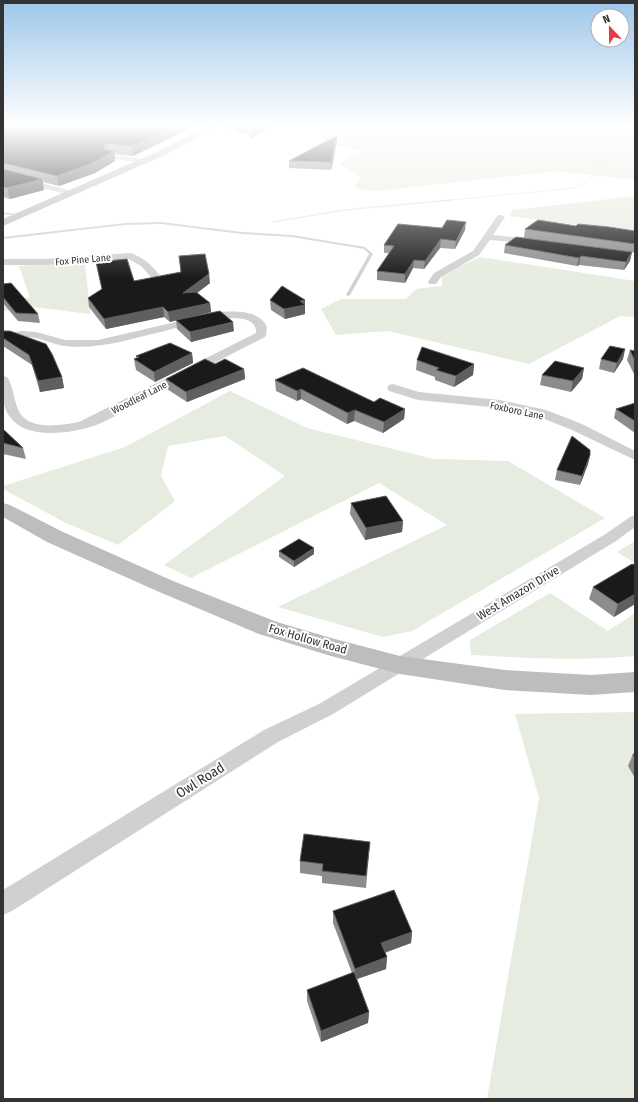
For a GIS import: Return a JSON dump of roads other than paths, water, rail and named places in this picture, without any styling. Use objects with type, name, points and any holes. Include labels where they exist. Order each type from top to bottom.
[{"type":"main road","points":[[3,223],[18,215],[108,176]]},
{"type":"main road","name":"Fox Hollow Road","points":[[3,509],[76,546],[165,586],[268,628],[331,647],[400,665],[505,680],[591,685],[635,682]]},
{"type":"street","points":[[11,176],[69,193]]},
{"type":"street","points":[[433,282],[437,275],[476,253],[501,217]]},
{"type":"street","points":[[488,237],[539,243]]},
{"type":"street","name":"Fox Pine Lane","points":[[3,262],[45,262],[130,256],[143,261],[155,276]]},
{"type":"street","name":"Woodleaf Lane","points":[[3,337],[22,334],[36,335],[65,343],[98,342],[219,314],[251,317],[261,325],[262,329],[261,335],[86,424],[70,429],[35,427],[20,420],[16,417],[13,411],[3,380]]},
{"type":"street","name":"Foxboro Lane","points":[[393,388],[418,396],[500,404],[541,413],[576,427],[635,456]]},
{"type":"street","name":"West Amazon Drive","points":[[400,665],[610,538],[635,520]]},
{"type":"street","name":"Owl Road","points":[[3,903],[271,736],[326,709],[400,665]]},
{"type":"lane","points":[[3,213],[18,215]]},
{"type":"lane","points":[[3,238],[130,224],[161,223],[242,233],[292,236],[365,248],[371,254],[348,295]]}]
